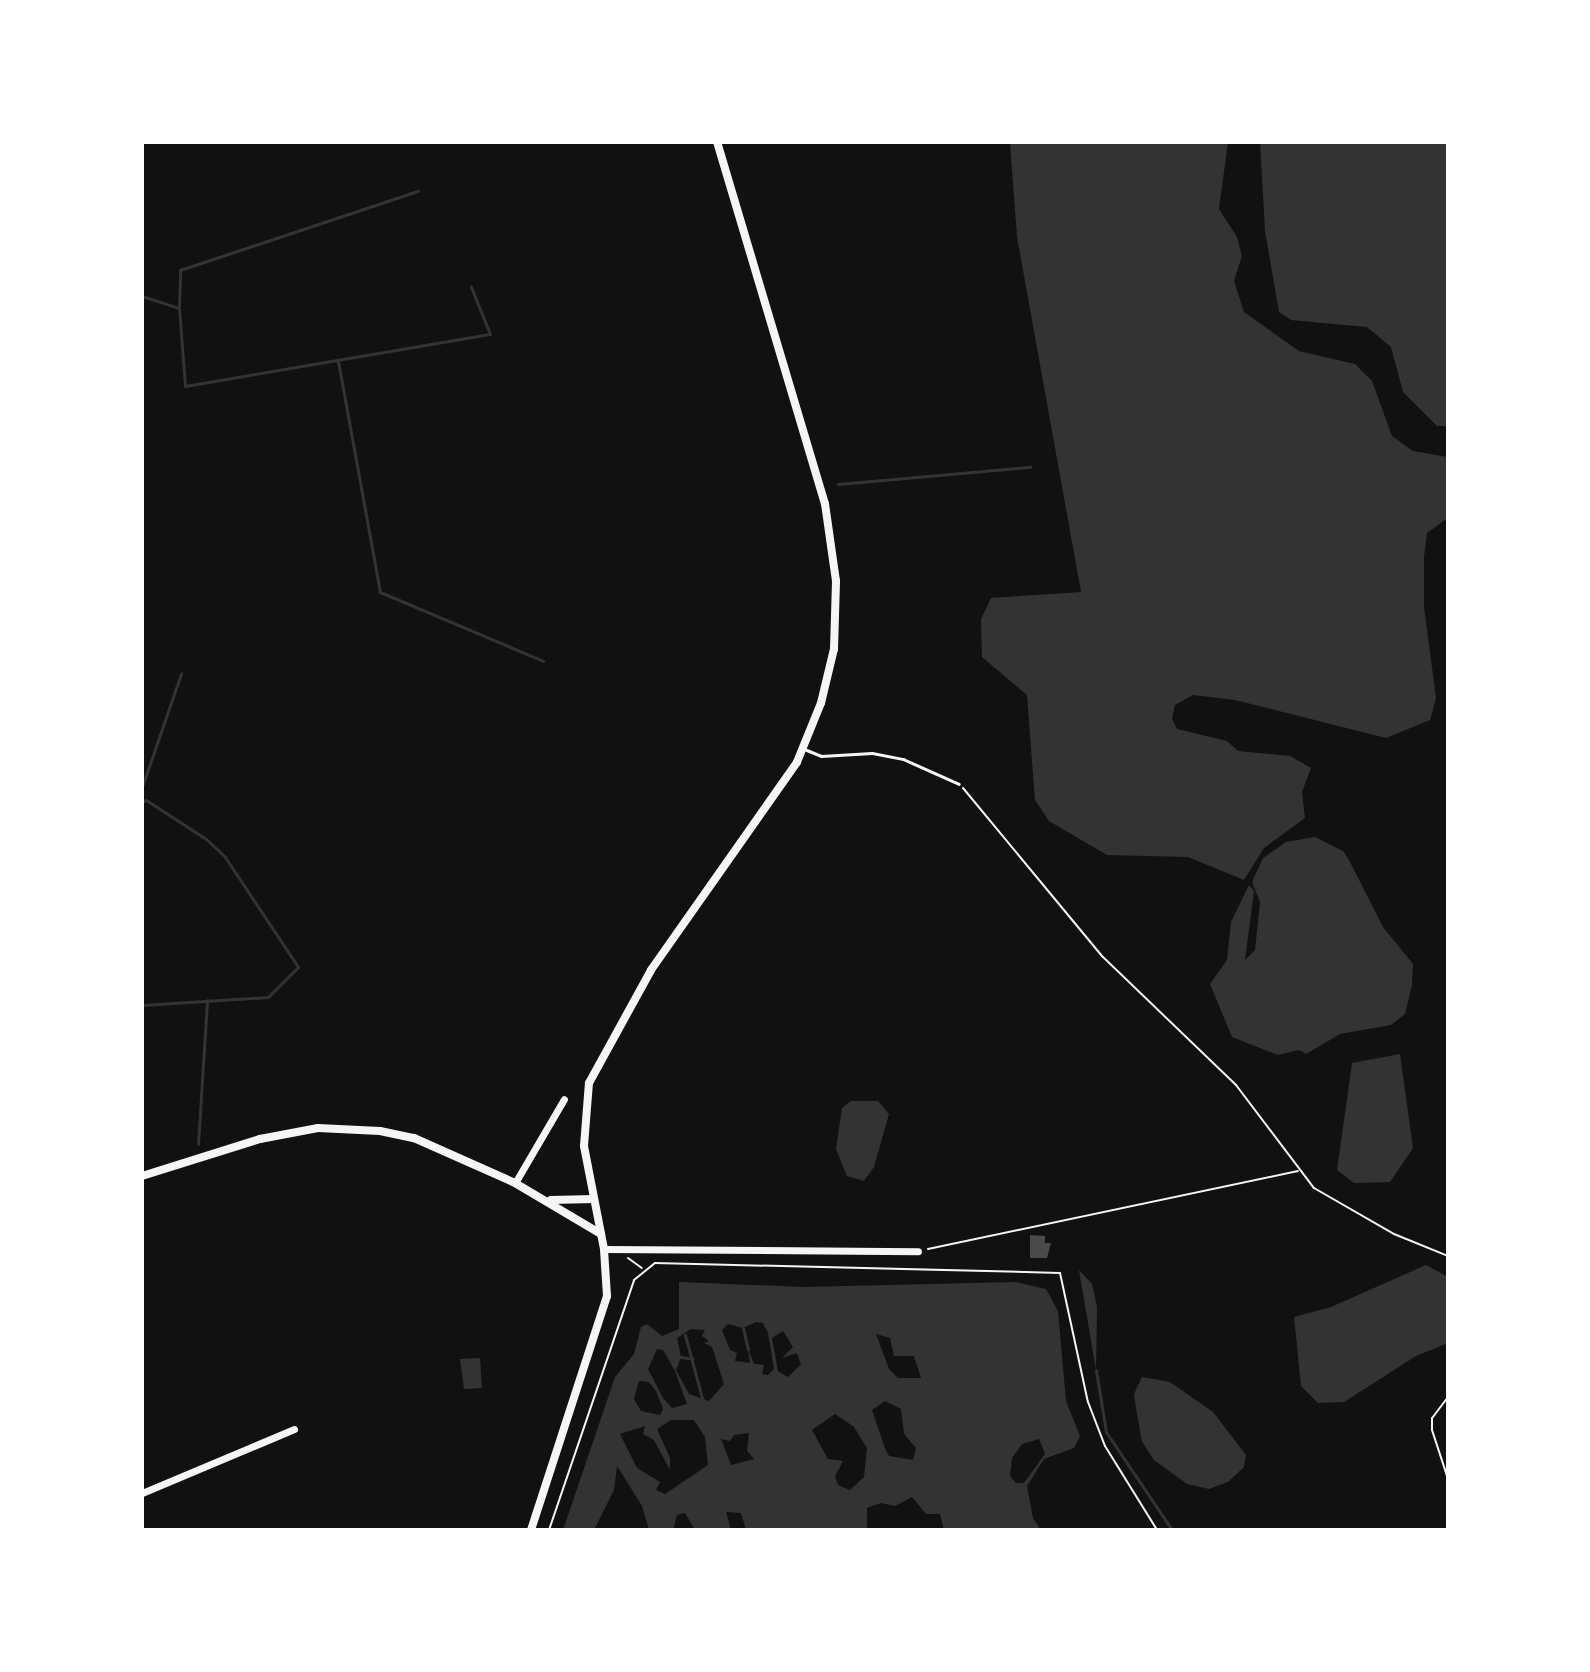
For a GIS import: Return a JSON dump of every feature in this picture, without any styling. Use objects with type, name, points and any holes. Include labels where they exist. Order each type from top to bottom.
[{"type":"street","points":[[531,1530],[607,1296],[604,1249],[584,1146],[584,1116],[600,1057],[651,970],[797,762],[804,749],[834,649],[832,543],[816,466],[717,142]]},
{"type":"street","points":[[515,1183],[564,1099]]},
{"type":"street","points":[[142,1176],[260,1139],[349,1129],[414,1138],[550,1200],[601,1234]]},
{"type":"street","points":[[550,1200],[594,1199]]},
{"type":"street","points":[[604,1249],[918,1251]]},
{"type":"street","points":[[142,1493],[294,1429]]},
{"type":"lane","points":[[804,749],[821,756],[872,753],[903,759],[959,784]]},
{"type":"path","points":[[959,784],[1103,957],[1236,1085],[1299,1171],[1348,1210],[1448,1256]]},
{"type":"path","points":[[918,1251],[1299,1171]]},
{"type":"path","points":[[549,1530],[634,1280],[643,1269],[655,1263],[1056,1271],[1064,1278],[1088,1402],[1105,1446],[1157,1530]]},
{"type":"path","points":[[1448,1397],[1432,1418],[1432,1430],[1448,1479]]},
{"type":"shaded area","points":[[1010,142],[1228,142],[1219,209],[1237,237],[1242,256],[1234,281],[1244,312],[1299,351],[1355,364],[1372,381],[1392,436],[1413,451],[1448,457],[1448,518],[1427,533],[1424,557],[1424,607],[1436,698],[1430,720],[1386,738],[1235,700],[1193,695],[1175,705],[1172,719],[1177,729],[1227,741],[1238,751],[1290,756],[1311,768],[1302,792],[1305,818],[1264,848],[1244,880],[1188,857],[1107,855],[1049,821],[1035,800],[1027,695],[982,657],[981,619],[991,598],[1081,592],[1017,237]]},
{"type":"shaded area","points":[[1260,142],[1448,142],[1448,426],[1437,426],[1403,392],[1391,347],[1367,327],[1291,320],[1279,312],[1265,231]]},
{"type":"shaded area","points":[[1315,837],[1343,851],[1349,860],[1383,927],[1413,964],[1412,985],[1405,1014],[1391,1025],[1340,1034],[1306,1054],[1299,1050],[1278,1055],[1232,1037],[1210,984],[1227,960],[1231,922],[1249,885],[1254,891],[1245,960],[1255,950],[1260,902],[1252,882],[1263,858],[1286,842]]},
{"type":"shaded area","points":[[1400,1054],[1413,1148],[1390,1182],[1354,1183],[1337,1170],[1352,1063]]},
{"type":"shaded area","points":[[851,1101],[878,1101],[889,1114],[874,1167],[864,1181],[847,1176],[836,1149],[842,1108]]},
{"type":"shaded area","points":[[1426,1265],[1448,1277],[1448,1343],[1416,1356],[1344,1402],[1318,1403],[1301,1386],[1294,1317],[1331,1307]]},
{"type":"shaded area","points":[[1079,1270],[1092,1284],[1097,1307],[1096,1370]]},
{"type":"shaded area","points":[[679,1282],[803,1287],[1015,1282],[1046,1289],[1058,1311],[1066,1401],[1080,1436],[1074,1448],[1044,1459],[1027,1486],[1033,1518],[1041,1530],[944,1530],[940,1514],[926,1514],[912,1497],[895,1506],[881,1503],[867,1508],[867,1530],[746,1530],[741,1513],[726,1512],[731,1530],[695,1530],[685,1513],[677,1515],[673,1530],[649,1530],[642,1506],[617,1466],[614,1490],[594,1530],[563,1530],[615,1377],[634,1354],[641,1327],[647,1324],[662,1336],[679,1329]],"holes":[[[756,1322],[763,1323],[768,1333],[774,1369],[768,1375],[762,1374],[764,1365],[754,1364],[748,1349],[750,1363],[735,1361],[737,1353],[730,1350],[722,1330],[728,1324],[743,1328]],[[691,1329],[705,1330],[702,1336],[709,1341],[704,1343],[712,1347],[724,1384],[709,1401],[689,1394],[676,1370],[681,1357],[677,1338]],[[783,1331],[793,1347],[782,1358],[797,1353],[801,1364],[788,1377],[778,1371],[772,1338]],[[876,1334],[890,1338],[894,1356],[914,1356],[921,1378],[898,1378],[889,1369]],[[657,1349],[663,1350],[675,1371],[687,1404],[672,1408],[663,1398],[648,1369]],[[639,1381],[649,1382],[656,1391],[663,1409],[660,1415],[641,1411],[634,1399]],[[885,1401],[901,1409],[904,1434],[916,1448],[913,1460],[889,1456],[872,1410]],[[835,1414],[854,1427],[867,1448],[864,1477],[850,1490],[838,1485],[835,1476],[843,1461],[828,1459],[812,1430]],[[671,1420],[694,1420],[705,1437],[708,1465],[665,1494],[656,1490],[660,1482],[637,1468],[620,1434],[645,1426],[643,1434],[654,1440],[670,1470],[670,1458],[657,1429]],[[749,1433],[747,1451],[754,1459],[731,1465],[721,1439],[730,1441],[734,1435]],[[1039,1439],[1045,1454],[1024,1483],[1016,1483],[1010,1476],[1012,1458],[1022,1444]]]},
{"type":"shaded area","points":[[480,1358],[482,1388],[464,1389],[460,1359]]},
{"type":"shaded area","points":[[1142,1377],[1170,1382],[1213,1412],[1246,1455],[1244,1467],[1228,1482],[1209,1489],[1187,1484],[1154,1460],[1142,1442],[1136,1408],[1134,1394]]},
{"type":"building","points":[[1030,1235],[1045,1236],[1045,1243],[1051,1243],[1047,1258],[1030,1258]]},
{"type":"waterway","points":[[179,307],[180,270],[418,191]]},
{"type":"waterway","points":[[142,296],[179,308],[185,386],[490,334],[471,287]]},
{"type":"waterway","points":[[338,361],[380,592],[543,661]]},
{"type":"waterway","points":[[838,484],[1030,467]]},
{"type":"waterway","points":[[142,787],[181,674]]},
{"type":"waterway","points":[[142,802],[146,800],[206,839],[225,857],[298,967],[268,997],[142,1005]]},
{"type":"waterway","points":[[198,1144],[207,1000]]},
{"type":"waterway","points":[[743,1328],[748,1349]]},
{"type":"waterway","points":[[685,1335],[702,1398]]},
{"type":"waterway","points":[[681,1357],[693,1359]]},
{"type":"waterway","points":[[1096,1370],[1106,1432],[1172,1530]]}]
